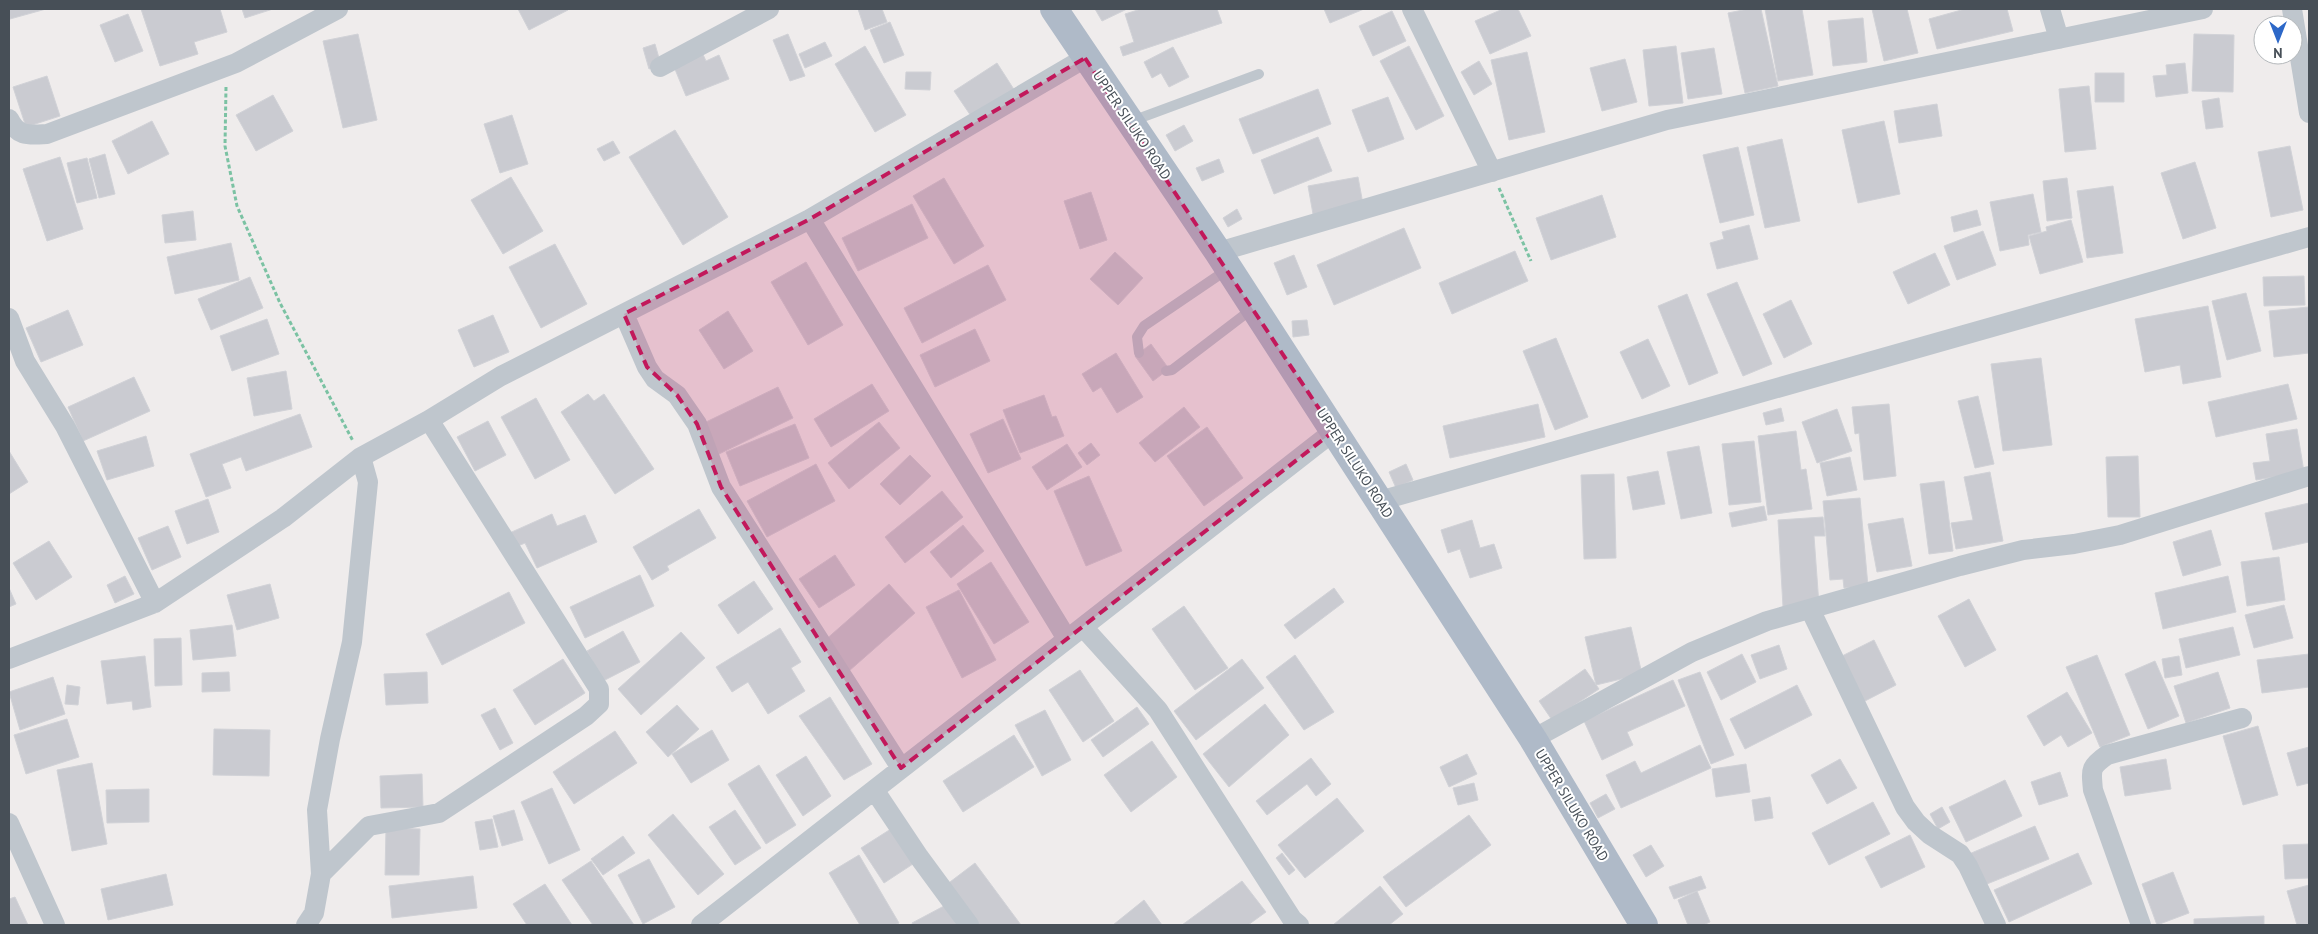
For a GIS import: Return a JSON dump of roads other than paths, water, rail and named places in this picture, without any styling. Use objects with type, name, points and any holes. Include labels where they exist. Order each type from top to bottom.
[{"type":"main road","name":"UPPER SILUKO ROAD","points":[[1054,9],[1085,58],[1254,307],[1533,738],[1644,925]]},
{"type":"street","points":[[10,128],[26,135],[47,134],[226,66],[338,9]]},
{"type":"street","points":[[660,67],[769,9]]},
{"type":"street","points":[[1412,9],[1492,172]]},
{"type":"street","points":[[2050,9],[2059,39]]},
{"type":"street","points":[[1223,260],[1492,172],[1667,120],[2203,9]]},
{"type":"street","points":[[2292,9],[2309,113]]},
{"type":"street","points":[[9,659],[155,603],[283,518],[361,456],[429,420],[501,376],[810,219],[1085,58]]},
{"type":"street","points":[[810,219],[1067,639]]},
{"type":"street","points":[[1379,501],[2309,237]]},
{"type":"street","points":[[624,314],[647,367],[655,379],[677,395],[697,424],[721,487],[901,768]]},
{"type":"street","points":[[9,318],[25,361],[65,426],[155,603]]},
{"type":"street","points":[[321,874],[368,826],[439,813],[586,716],[599,704],[599,689],[429,420]]},
{"type":"street","points":[[701,925],[1334,431]]},
{"type":"street","points":[[306,925],[314,913],[321,874],[317,810],[330,738],[352,642],[368,482],[361,456]]},
{"type":"street","points":[[1533,738],[1692,652],[1767,621],[1960,566],[2024,550],[2074,544],[2120,535],[2309,476]]},
{"type":"street","points":[[1810,609],[1905,807],[1916,822],[1929,834],[1960,854],[1968,866],[1996,925]]},
{"type":"street","points":[[1083,626],[1158,710],[1292,919],[1299,925]]},
{"type":"street","points":[[2141,925],[2093,790],[2091,773],[2094,764],[2108,754],[2242,718]]},
{"type":"street","points":[[875,791],[919,857],[969,925]]},
{"type":"street","points":[[11,834],[55,925]]},
{"type":"lane","points":[[1129,122],[1259,74]]},
{"type":"lane","points":[[1139,353],[1137,337],[1144,326],[1223,260]]},
{"type":"lane","points":[[1166,371],[1172,370],[1254,307]]}]
